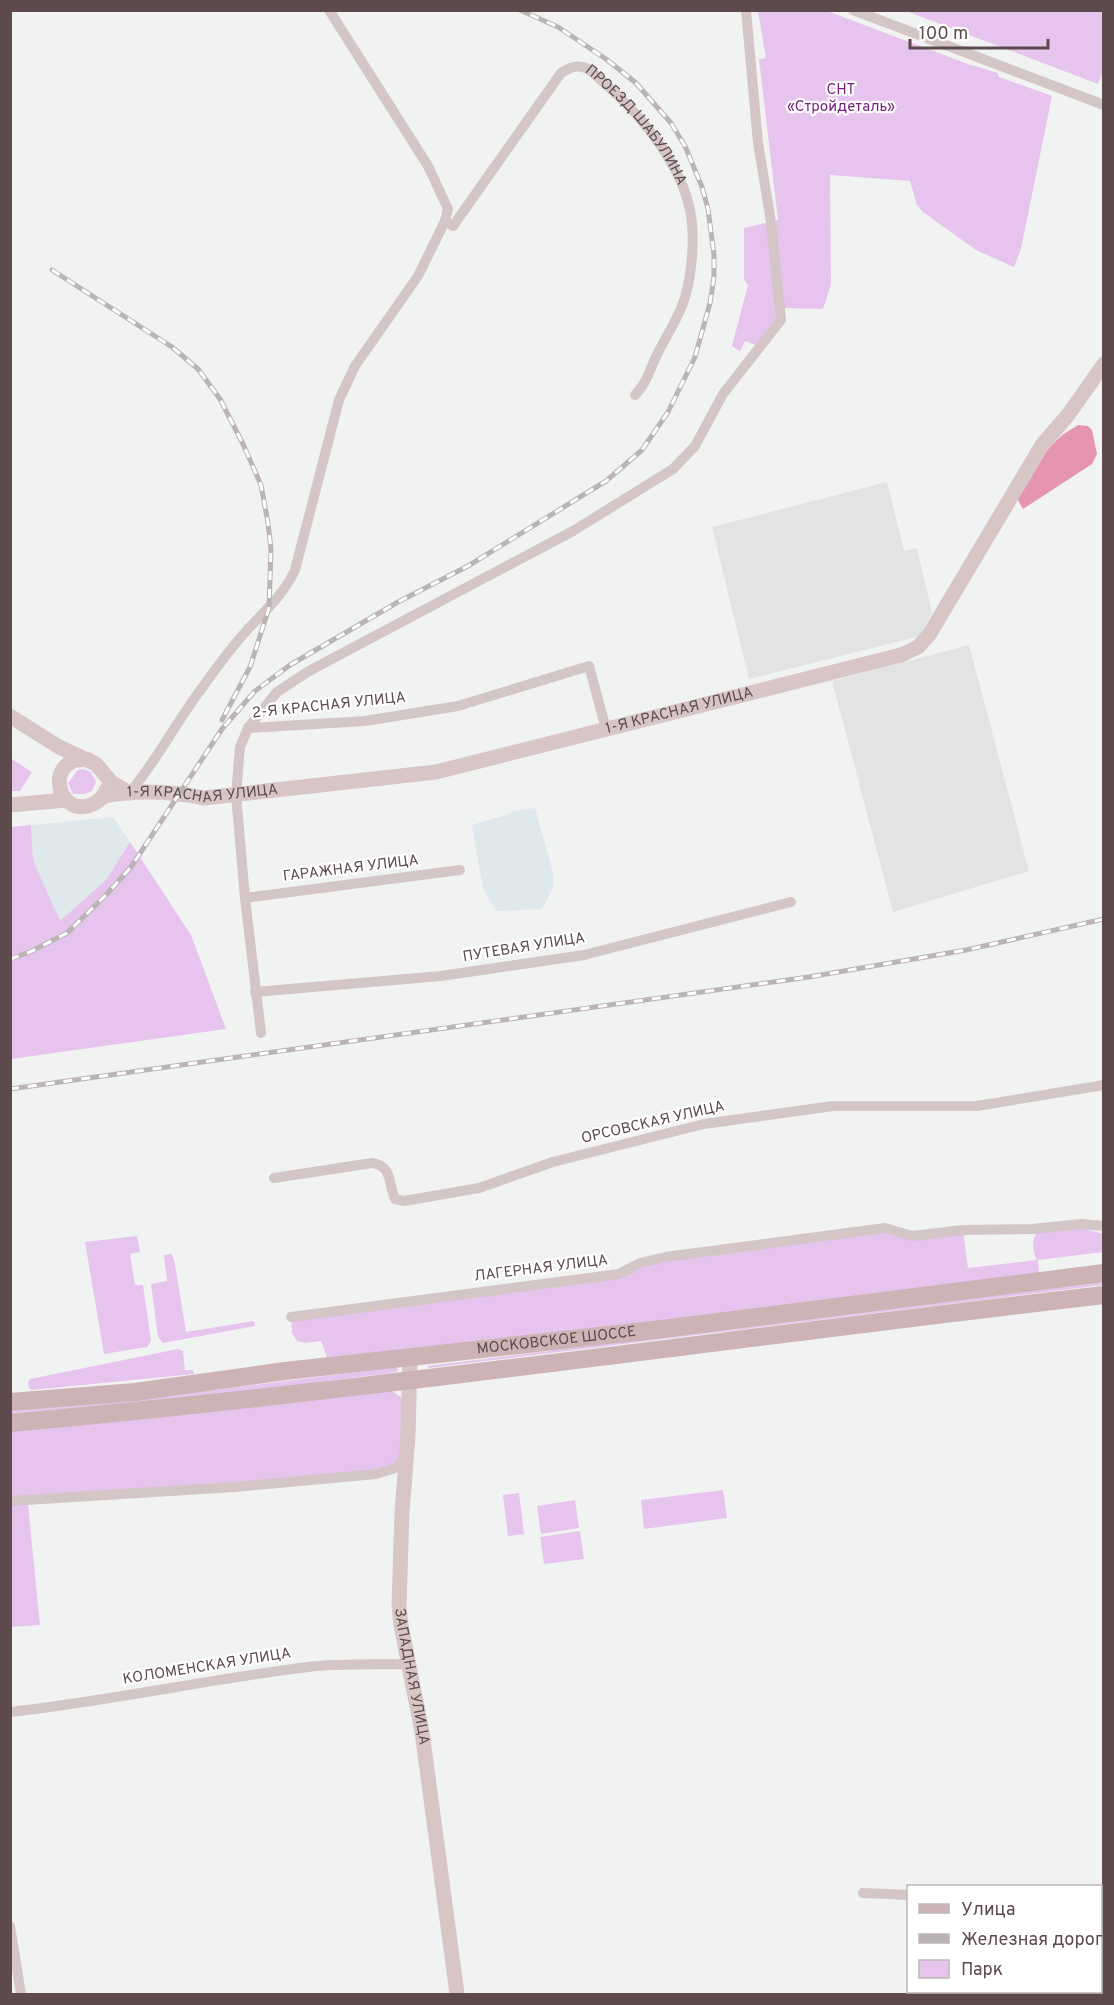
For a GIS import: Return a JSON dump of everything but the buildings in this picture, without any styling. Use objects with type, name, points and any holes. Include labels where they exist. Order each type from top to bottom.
[{"type":"main road","name":"МОСКОВСКОЕ ШОССЕ","points":[[10,1402],[135,1392],[285,1371],[662,1329],[1104,1273]]},
{"type":"main road","name":"МОСКОВСКОЕ ШОССЕ","points":[[10,1423],[130,1412],[409,1380],[1104,1295]]},
{"type":"street","points":[[105,776],[129,793],[144,775],[201,688],[246,632],[278,599],[289,584],[295,570],[339,400],[355,366],[418,276],[448,209],[428,166],[329,10]]},
{"type":"street","points":[[248,728],[277,692],[309,671],[573,531],[673,469],[694,446],[723,394],[781,320],[771,222],[758,143],[746,10]]},
{"type":"street","points":[[853,10],[1104,105]]},
{"type":"street","name":"ПРОЕЗД ШАБУЛИНА","points":[[444,221],[453,226],[561,73],[573,66],[584,67],[618,94],[662,146],[678,177],[692,222],[692,258],[683,305],[645,384],[635,395]]},
{"type":"street","name":"1-Я КРАСНАЯ УЛИЦА","points":[[103,796],[129,793],[178,793],[204,798],[436,772],[901,655],[918,647],[929,636],[1042,445],[1068,415],[1104,364]]},
{"type":"street","name":"2-Я КРАСНАЯ УЛИЦА","points":[[261,1033],[245,898],[236,795],[240,747],[248,728],[365,721],[458,706],[589,666],[606,729]]},
{"type":"street","points":[[10,716],[64,750],[67,765]]},
{"type":"street","points":[[59,747],[89,760],[102,769],[105,776],[106,790],[103,796],[88,806],[80,807],[62,793],[59,779],[67,765],[74,761],[89,760]]},
{"type":"street","points":[[10,805],[41,802],[62,793]]},
{"type":"street","name":"ГАРАЖНАЯ УЛИЦА","points":[[245,898],[460,870]]},
{"type":"street","name":"ПУТЕВАЯ УЛИЦА","points":[[255,992],[441,976],[584,955],[791,902]]},
{"type":"street","name":"ОРСОВСКАЯ УЛИЦА","points":[[274,1178],[378,1164],[389,1174],[395,1199],[404,1201],[479,1188],[553,1162],[704,1124],[833,1106],[976,1106],[1104,1085]]},
{"type":"street","name":"ЛАГЕРНАЯ УЛИЦА","points":[[291,1317],[619,1274],[640,1263],[665,1257],[885,1228],[912,1236],[963,1230],[1032,1230],[1081,1224],[1104,1226]]},
{"type":"street","name":"ЗАПАДНАЯ УЛИЦА","points":[[410,1357],[399,1606],[422,1732],[457,1995]]},
{"type":"street","points":[[10,1501],[235,1487],[376,1474],[398,1467],[406,1457]]},
{"type":"street","name":"КОЛОМЕНСКАЯ УЛИЦА","points":[[10,1712],[50,1708],[220,1679],[312,1667],[409,1664]]},
{"type":"street","points":[[863,1893],[907,1895]]},
{"type":"street","points":[[10,1926],[21,1995]]},
{"type":"shaded area","points":[[1078,425],[1088,426],[1092,430],[1097,454],[1092,464],[1023,509],[1018,500],[1035,467],[1053,444]]},
{"type":"shaded area","points":[[887,482],[904,551],[917,548],[932,612],[920,636],[749,679],[712,527]]},
{"type":"shaded area","points":[[969,645],[1029,871],[893,912],[832,681]]},
{"type":"shaded area","points":[[535,808],[554,876],[553,888],[542,909],[496,911],[483,889],[472,825],[509,814],[512,811]]},
{"type":"shaded area","points":[[113,817],[130,842],[106,880],[60,922],[33,860],[31,825]]},
{"type":"green space","name":"СНТ «Стройдеталь»","points":[[758,11],[827,11],[998,73],[999,77],[1052,96],[1021,249],[1014,267],[976,250],[923,212],[917,205],[910,181],[830,175],[831,284],[823,309],[779,308],[773,327],[758,346],[745,341],[740,351],[732,346],[748,285],[744,280],[744,228],[778,220],[759,59],[766,58]]},
{"type":"green space","points":[[906,11],[1103,11],[1103,72],[1098,84]]},
{"type":"green space","points":[[10,758],[32,772],[20,791],[11,791]]},
{"type":"green space","points":[[78,770],[91,772],[96,782],[92,791],[85,794],[73,794],[68,783]]},
{"type":"green space","points":[[31,825],[33,860],[60,921],[106,880],[130,842],[191,935],[226,1029],[11,1059],[11,827]]},
{"type":"green space","points":[[1077,1227],[1103,1234],[1103,1252],[1038,1260],[1039,1273],[327,1366],[327,1357],[321,1341],[306,1343],[297,1341],[292,1333],[291,1317],[619,1274],[640,1263],[885,1228],[899,1233],[963,1230],[968,1268],[1037,1260],[1033,1246],[1038,1231]]},
{"type":"green space","points":[[137,1236],[140,1252],[130,1254],[135,1285],[143,1285],[151,1341],[147,1347],[104,1354],[85,1242]]},
{"type":"green space","points":[[171,1254],[174,1259],[186,1332],[254,1321],[255,1326],[163,1343],[158,1337],[151,1284],[167,1281],[164,1255]]},
{"type":"green space","points":[[1103,1282],[1103,1285],[429,1368],[427,1366]]},
{"type":"green space","points":[[178,1349],[183,1351],[185,1370],[193,1370],[194,1374],[32,1390],[29,1388],[30,1379]]},
{"type":"green space","points":[[396,1367],[397,1372],[205,1397],[11,1415],[11,1410],[127,1401]]},
{"type":"green space","points":[[391,1390],[402,1398],[403,1452],[398,1462],[375,1471],[289,1479],[11,1497],[11,1429],[236,1409]]},
{"type":"green space","points":[[723,1490],[727,1518],[644,1529],[641,1500]]},
{"type":"green space","points":[[519,1493],[524,1534],[508,1536],[503,1495]]},
{"type":"green space","points":[[575,1500],[579,1528],[541,1534],[537,1506]]},
{"type":"green space","points":[[28,1504],[40,1625],[11,1627],[11,1505]]},
{"type":"green space","points":[[580,1531],[584,1559],[544,1564],[540,1537]]},
{"type":"railway","points":[[10,959],[30,952],[67,933],[106,895],[131,867],[222,729],[255,691],[290,665],[398,602],[468,566],[606,481],[642,450],[668,412],[695,357],[710,303],[714,277],[714,255],[708,209],[702,187],[685,146],[671,123],[636,83],[606,59],[558,27],[520,10]]},
{"type":"railway","points":[[52,270],[172,347],[198,369],[220,399],[261,485],[271,549],[269,608],[250,667],[222,720]]},
{"type":"railway","points":[[10,1089],[809,977],[966,950],[1104,919]]}]
